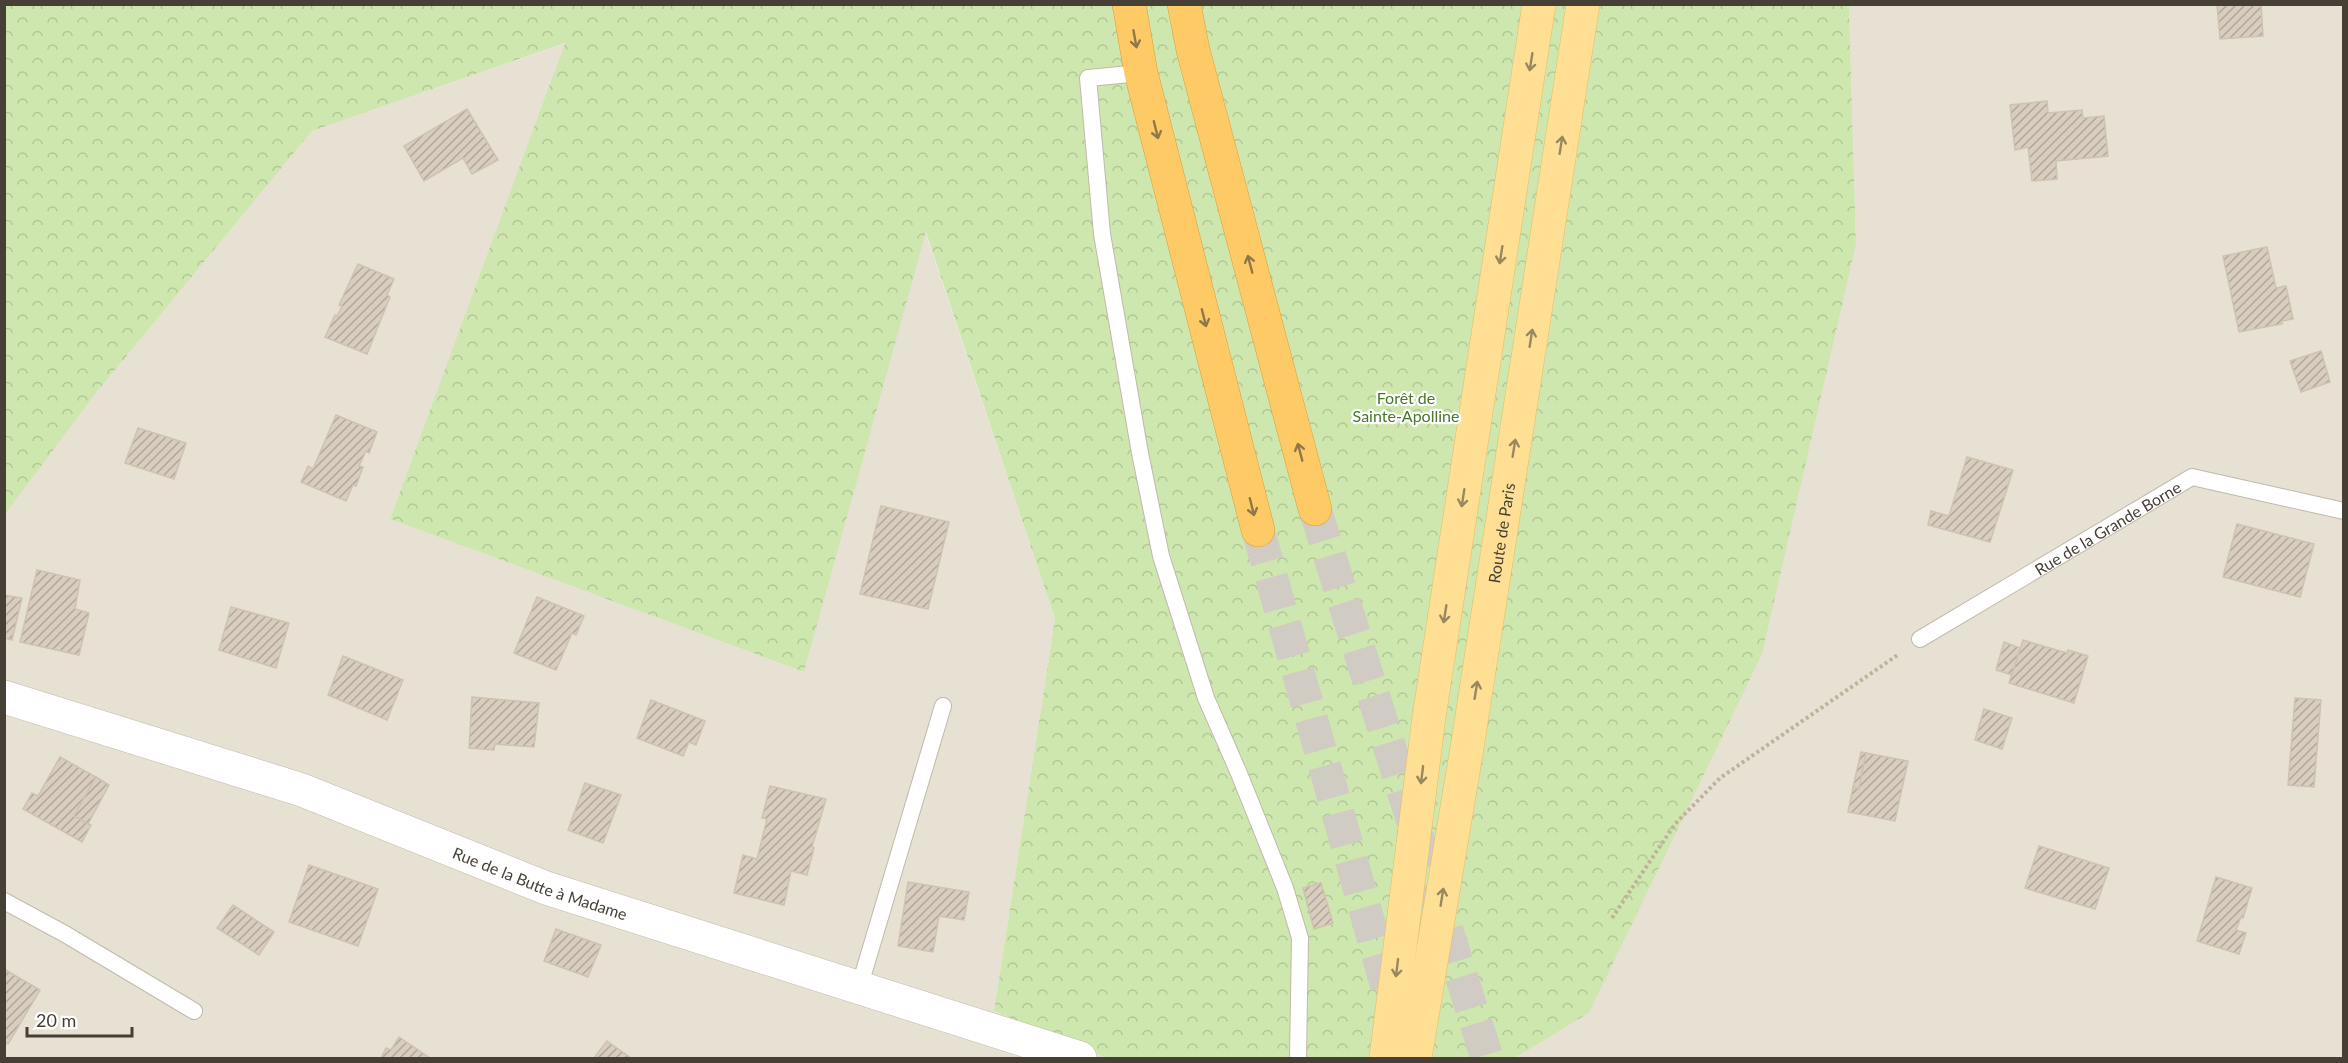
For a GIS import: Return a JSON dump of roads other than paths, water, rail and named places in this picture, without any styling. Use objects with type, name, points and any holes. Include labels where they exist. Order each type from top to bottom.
[{"type":"highway","points":[[1129,4],[1141,73],[1258,530]]},
{"type":"highway","points":[[1184,4],[1193,50],[1315,509]]},
{"type":"main road","points":[[1386,1059],[1429,717],[1539,4]]},
{"type":"main road","name":"Route de Paris","points":[[1415,1059],[1465,759],[1583,4]]},
{"type":"street","name":"Rue de la Butte à Madame","points":[[4,697],[302,790],[546,888],[1080,1059]]},
{"type":"lane","points":[[1141,73],[1089,78],[1102,234],[1140,453],[1161,556],[1206,698],[1285,888],[1300,938],[1298,1059]]},
{"type":"lane","name":"Rue de la Grande Borne","points":[[1920,639],[2192,477],[2343,511]]},
{"type":"lane","points":[[859,988],[943,706]]},
{"type":"lane","points":[[4,901],[65,934],[194,1011]]},
{"type":"tunnel","points":[[1315,509],[1487,1058]]},
{"type":"tunnel","points":[[1258,530],[1393,1008]]},
{"type":"park label","name":"Forêt de Sainte-Apolline","points":[[1406,406]]}]
